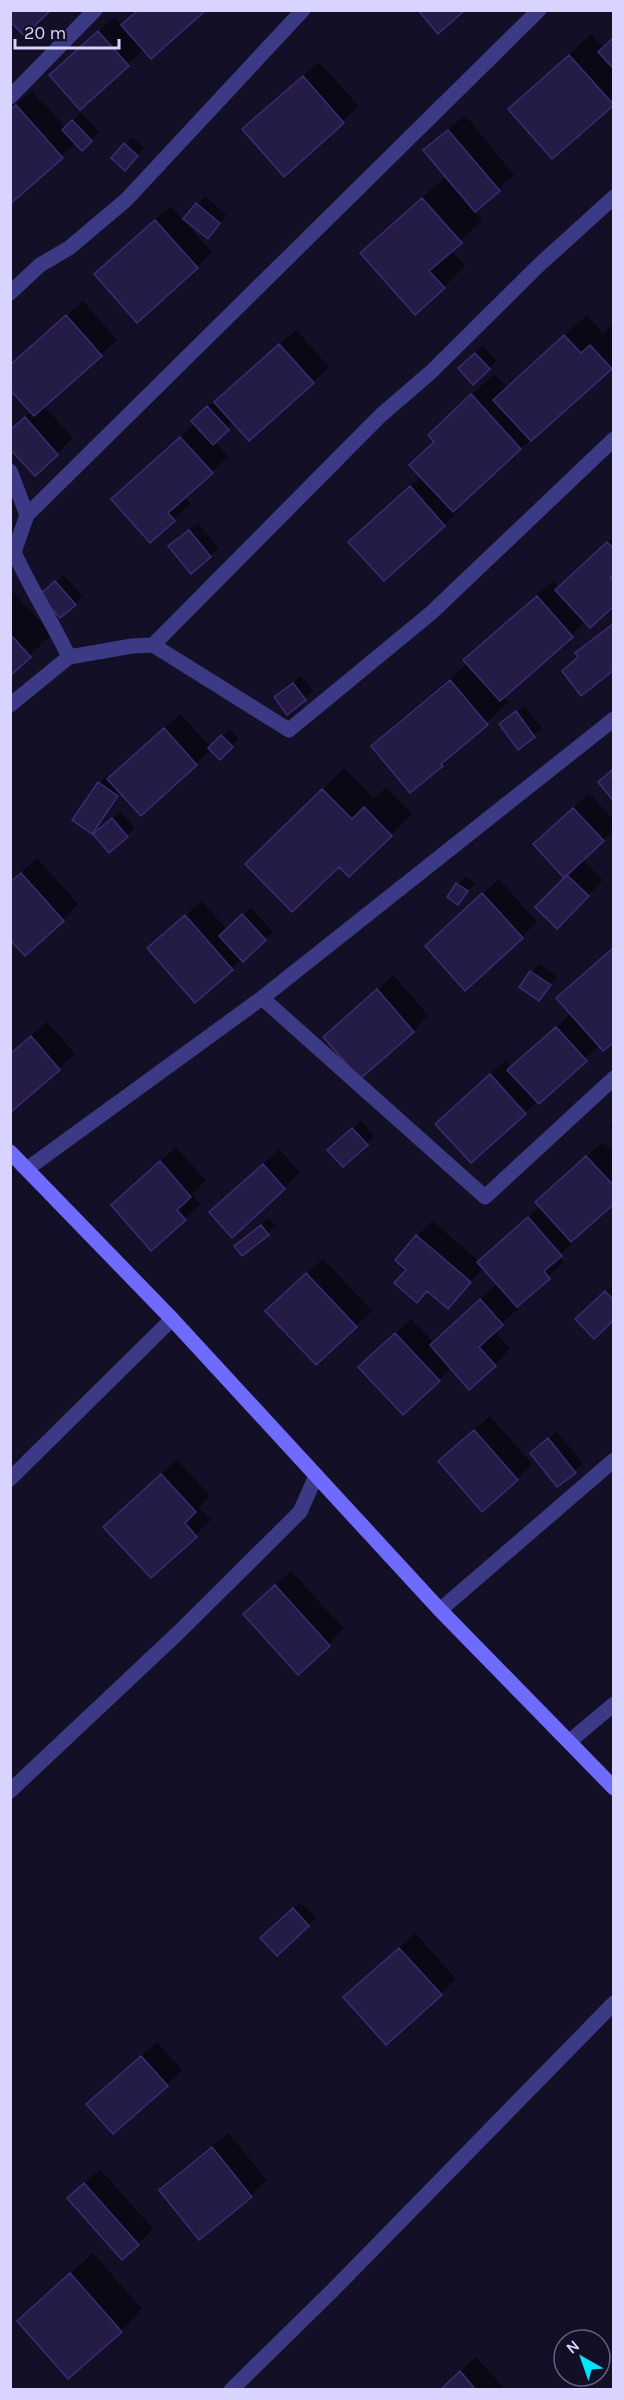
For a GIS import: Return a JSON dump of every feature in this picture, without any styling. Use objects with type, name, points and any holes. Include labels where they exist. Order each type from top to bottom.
[{"type":"street","points":[[10,97],[95,10]]},
{"type":"street","points":[[10,293],[40,265],[69,248],[126,200],[303,10]]},
{"type":"street","points":[[69,657],[54,626],[28,583],[14,552],[27,515],[539,10]]},
{"type":"street","points":[[153,645],[381,415],[430,372],[538,266],[614,196]]},
{"type":"street","points":[[10,705],[69,657],[132,646],[153,645],[289,730],[431,613],[614,439]]},
{"type":"street","points":[[10,471],[27,515]]},
{"type":"street","points":[[27,1168],[262,998],[614,719]]},
{"type":"street","points":[[262,998],[485,1197],[614,1077]]},
{"type":"street","points":[[10,1152],[172,1320],[440,1610],[614,1788]]},
{"type":"street","points":[[10,1479],[172,1320]]},
{"type":"street","points":[[440,1610],[614,1460]]},
{"type":"street","points":[[10,1791],[179,1632],[300,1512],[316,1476]]},
{"type":"street","points":[[570,1741],[614,1704]]},
{"type":"street","points":[[231,2390],[332,2291],[614,2003]]},
{"type":"building","points":[[10,10],[51,10],[24,36],[10,21]]},
{"type":"building","points":[[138,10],[206,10],[151,59],[121,25]]},
{"type":"building","points":[[418,10],[465,10],[438,34]]},
{"type":"building","points":[[98,31],[129,66],[80,110],[49,75]]},
{"type":"building","points":[[614,37],[614,69],[598,52]]},
{"type":"building","points":[[569,55],[614,105],[552,159],[508,109]]},
{"type":"building","points":[[303,76],[344,123],[284,177],[242,129]]},
{"type":"building","points":[[16,105],[63,158],[10,204],[10,110]]},
{"type":"building","points":[[72,120],[92,141],[82,151],[62,130]]},
{"type":"building","points":[[448,130],[500,191],[475,212],[423,150]]},
{"type":"building","points":[[124,143],[138,156],[125,171],[111,158]]},
{"type":"building","points":[[422,198],[462,243],[429,271],[445,288],[415,315],[360,253]]},
{"type":"building","points":[[196,203],[220,223],[208,239],[183,219]]},
{"type":"building","points":[[155,220],[198,268],[137,323],[94,274]]},
{"type":"building","points":[[66,315],[102,356],[34,416],[10,390],[10,365]]},
{"type":"building","points":[[564,335],[581,353],[590,345],[612,369],[531,441],[493,400]]},
{"type":"building","points":[[279,344],[314,383],[249,441],[214,402]]},
{"type":"building","points":[[475,353],[490,369],[473,385],[458,368]]},
{"type":"building","points":[[471,394],[521,449],[453,512],[409,465],[434,442],[428,435]]},
{"type":"building","points":[[207,406],[229,430],[213,445],[191,421]]},
{"type":"building","points":[[25,417],[58,455],[35,476],[10,449],[10,430]]},
{"type":"building","points":[[180,437],[213,473],[168,513],[175,521],[150,543],[111,499]]},
{"type":"building","points":[[410,486],[445,526],[384,581],[348,542]]},
{"type":"building","points":[[189,530],[211,557],[191,574],[168,546]]},
{"type":"building","points":[[607,542],[614,549],[614,575],[610,578],[614,582],[614,606],[590,628],[555,590]]},
{"type":"building","points":[[55,581],[76,605],[60,618],[39,595]]},
{"type":"building","points":[[537,596],[573,637],[500,701],[463,660]]},
{"type":"building","points":[[614,623],[614,670],[581,696],[562,671],[578,657],[575,653]]},
{"type":"building","points":[[10,634],[31,657],[10,676]]},
{"type":"building","points":[[450,680],[488,725],[410,793],[371,746]]},
{"type":"building","points":[[293,683],[306,700],[287,715],[274,697]]},
{"type":"building","points":[[516,711],[535,737],[518,750],[499,724]]},
{"type":"building","points":[[164,728],[197,765],[141,816],[107,779]]},
{"type":"building","points":[[221,735],[233,747],[220,760],[208,748]]},
{"type":"building","points":[[612,770],[614,798],[612,799],[598,782]]},
{"type":"building","points":[[98,782],[118,796],[92,834],[72,820]]},
{"type":"building","points":[[322,789],[352,819],[364,807],[392,836],[349,877],[339,867],[292,912],[245,864]]},
{"type":"building","points":[[573,808],[604,841],[564,878],[533,844]]},
{"type":"building","points":[[112,818],[128,837],[109,853],[93,834]]},
{"type":"building","points":[[21,873],[64,921],[25,956],[10,940],[10,882]]},
{"type":"building","points":[[567,875],[589,896],[557,929],[535,907]]},
{"type":"building","points":[[456,883],[468,891],[458,905],[447,897]]},
{"type":"building","points":[[482,893],[523,938],[465,991],[425,946]]},
{"type":"building","points":[[242,914],[266,940],[243,962],[219,936]]},
{"type":"building","points":[[185,915],[233,970],[195,1003],[147,948]]},
{"type":"building","points":[[612,949],[614,951],[614,1042],[603,1051],[556,998]]},
{"type":"building","points":[[530,971],[551,985],[539,1001],[519,987]]},
{"type":"building","points":[[377,989],[414,1032],[360,1079],[323,1037]]},
{"type":"building","points":[[556,1027],[587,1061],[539,1104],[507,1070]]},
{"type":"building","points":[[31,1036],[60,1070],[11,1112],[10,1054]]},
{"type":"building","points":[[490,1074],[526,1114],[471,1163],[435,1124]]},
{"type":"building","points":[[352,1128],[368,1145],[343,1167],[327,1150]]},
{"type":"building","points":[[586,1156],[614,1186],[614,1204],[571,1242],[535,1202]]},
{"type":"building","points":[[160,1161],[191,1197],[177,1210],[186,1220],[151,1251],[111,1205]]},
{"type":"building","points":[[263,1164],[285,1189],[232,1238],[209,1212]]},
{"type":"building","points":[[528,1217],[562,1256],[544,1271],[550,1279],[517,1307],[477,1262]]},
{"type":"building","points":[[261,1225],[269,1235],[242,1256],[234,1246]]},
{"type":"building","points":[[416,1235],[471,1282],[448,1309],[427,1291],[417,1303],[394,1283],[406,1270],[395,1260]]},
{"type":"building","points":[[306,1273],[357,1327],[316,1365],[265,1311]]},
{"type":"building","points":[[605,1291],[614,1300],[614,1320],[594,1339],[575,1319]]},
{"type":"building","points":[[480,1299],[503,1325],[479,1347],[496,1366],[469,1390],[430,1345]]},
{"type":"building","points":[[395,1333],[440,1381],[403,1415],[358,1367]]},
{"type":"building","points":[[474,1430],[518,1480],[482,1512],[438,1461]]},
{"type":"building","points":[[548,1438],[576,1473],[557,1487],[530,1453]]},
{"type":"building","points":[[161,1474],[196,1512],[185,1523],[197,1537],[151,1578],[103,1527]]},
{"type":"building","points":[[275,1585],[330,1646],[298,1675],[243,1614]]},
{"type":"building","points":[[293,1908],[309,1926],[277,1956],[260,1938]]},
{"type":"building","points":[[399,1948],[442,1995],[386,2045],[343,1997]]},
{"type":"building","points":[[141,2056],[168,2086],[113,2134],[86,2104]]},
{"type":"building","points":[[212,2147],[252,2197],[199,2240],[159,2190]]},
{"type":"building","points":[[84,2183],[139,2245],[122,2260],[67,2198]]},
{"type":"building","points":[[70,2273],[122,2332],[68,2379],[17,2321]]},
{"type":"building","points":[[460,2371],[476,2390],[440,2390]]}]
